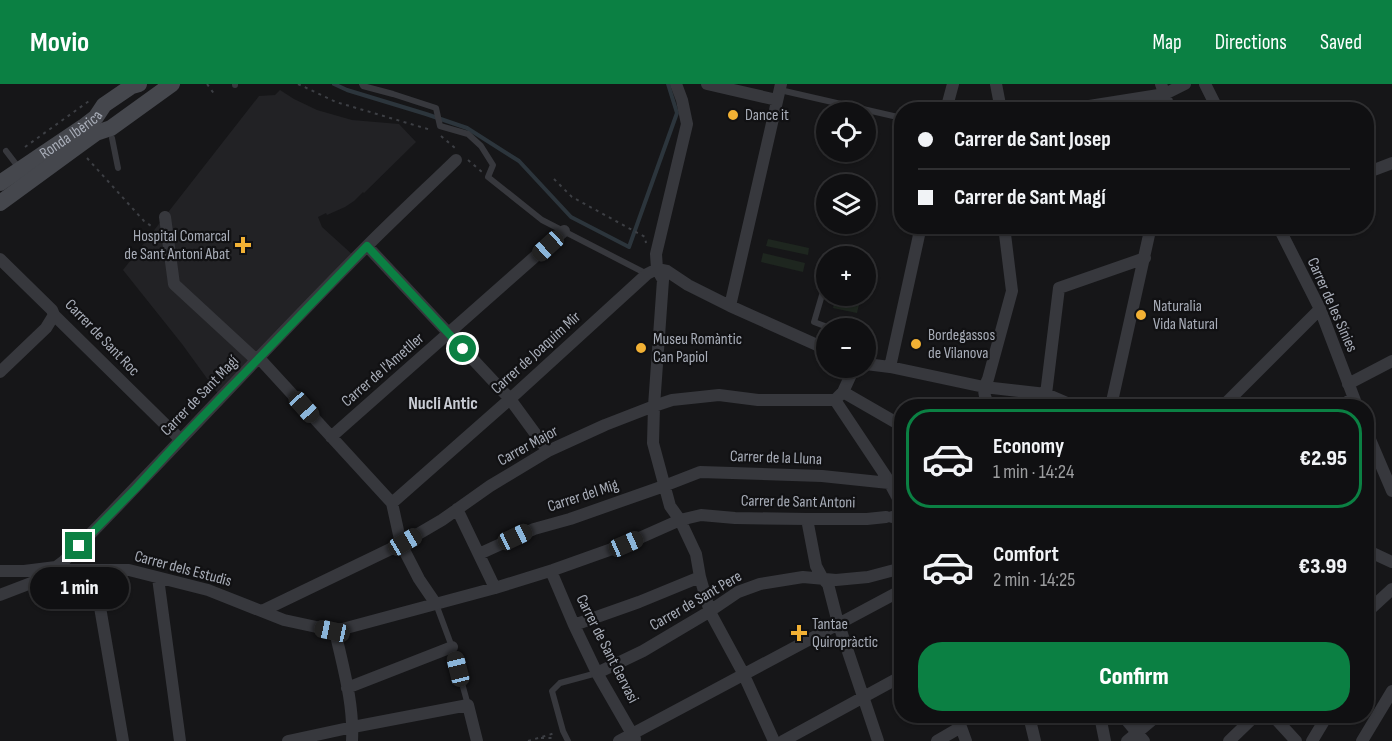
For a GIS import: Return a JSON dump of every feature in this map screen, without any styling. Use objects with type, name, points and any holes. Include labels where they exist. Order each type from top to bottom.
[{"type":"street","name":"Ronda Ibèrica","points":[[0,183],[15,163],[83,127],[96,117],[104,105],[132,86],[139,84]]},
{"type":"street","name":"Ronda Ibèrica","points":[[0,203],[96,133],[111,133],[172,84]]},
{"type":"street","points":[[652,272],[687,124],[682,100],[675,84]]},
{"type":"street","points":[[707,84],[779,91],[730,306]]},
{"type":"street","points":[[948,102],[953,84]]},
{"type":"street","points":[[996,84],[999,102]]},
{"type":"street","points":[[1205,84],[1214,102]]},
{"type":"street","points":[[1102,102],[1181,85]]},
{"type":"street","points":[[1174,102],[1181,85]]},
{"type":"street","name":"Carrer de Sant Magí","points":[[57,570],[367,246],[456,160]]},
{"type":"street","points":[[1374,169],[1392,163]]},
{"type":"street","points":[[165,217],[174,284],[252,356],[259,358],[392,503],[401,544],[419,579],[436,604]]},
{"type":"street","name":"Carrer de l'Ametller","points":[[331,437],[564,231]]},
{"type":"street","points":[[890,367],[920,234]]},
{"type":"street","points":[[986,399],[984,387],[1012,291],[1005,234]]},
{"type":"street","points":[[1114,399],[1150,234]]},
{"type":"street","name":"Carrer de les Sínies","points":[[1282,234],[1320,309],[1354,399]]},
{"type":"street","points":[[367,246],[510,399],[548,450]]},
{"type":"street","points":[[1046,399],[1059,288],[1145,258]]},
{"type":"street","name":"Carrer de Sant Roc","points":[[0,259],[180,440]]},
{"type":"street","points":[[652,272],[667,272],[730,306],[816,345]]},
{"type":"street","points":[[652,272],[663,280],[653,443],[670,506],[680,520],[696,554],[710,612],[774,741]]},
{"type":"street","name":"Carrer de Joaquim Mir","points":[[392,503],[652,272]]},
{"type":"street","points":[[1230,399],[1320,309]]},
{"type":"street","points":[[0,372],[46,328],[54,315]]},
{"type":"street","points":[[1348,384],[1392,361]]},
{"type":"street","points":[[876,365],[1041,399]]},
{"type":"street","points":[[839,396],[849,378]]},
{"type":"street","name":"Carrer Major","points":[[262,611],[401,544],[442,520],[490,486],[548,450],[654,406],[672,400],[719,394],[758,400],[839,396]]},
{"type":"street","points":[[839,396],[894,422]]},
{"type":"street","points":[[839,396],[887,478],[894,484]]},
{"type":"street","points":[[1374,449],[1392,491]]},
{"type":"street","name":"Carrer de la Lluna","points":[[664,483],[699,472],[822,476],[894,484]]},
{"type":"street","name":"Carrer del Mig","points":[[479,554],[534,529],[570,519],[664,483]]},
{"type":"street","points":[[457,509],[495,588]]},
{"type":"street","name":"Carrer de Sant Antoni","points":[[335,631],[551,571],[626,544],[680,520],[701,515],[807,519],[893,517]]},
{"type":"street","points":[[807,519],[816,566],[828,584],[878,741]]},
{"type":"street","points":[[1374,554],[1392,562]]},
{"type":"street","points":[[0,571],[57,570]]},
{"type":"street","points":[[0,595],[57,570]]},
{"type":"street","name":"Carrer dels Estudis","points":[[57,570],[129,570],[208,590],[284,620],[335,631]]},
{"type":"street","points":[[95,570],[123,741]]},
{"type":"street","name":"Carrer de Sant Pere","points":[[597,673],[643,651],[710,612],[738,592],[760,584],[803,577],[836,580],[868,577],[894,570]]},
{"type":"street","name":"Carrer de Sant Gervasi","points":[[551,571],[597,673],[634,737]]},
{"type":"street","points":[[574,625],[700,577]]},
{"type":"street","points":[[158,578],[180,741]]},
{"type":"street","points":[[1374,606],[1392,589]]},
{"type":"street","points":[[619,741],[634,737],[840,621],[894,594]]},
{"type":"street","points":[[335,631],[344,667],[353,727],[352,741]]},
{"type":"street","points":[[347,688],[452,647]]},
{"type":"street","points":[[783,741],[894,680]]},
{"type":"street","points":[[1374,710],[1392,691]]},
{"type":"street","points":[[288,741],[468,705],[477,741]]},
{"type":"street","points":[[937,741],[957,723]]},
{"type":"street","points":[[960,723],[966,741]]},
{"type":"street","points":[[1031,723],[1035,741]]},
{"type":"street","points":[[1101,723],[1104,741]]},
{"type":"street","points":[[1127,723],[1136,738],[1150,723]]},
{"type":"street","points":[[1229,741],[1248,723]]},
{"type":"street","points":[[1279,723],[1296,741]]},
{"type":"street","points":[[1312,741],[1323,723]]},
{"type":"street","points":[[1362,741],[1368,723]]},
{"type":"lane","points":[[362,84],[436,108],[440,126],[468,134],[481,146],[494,165],[488,177],[542,220],[652,272]]},
{"type":"lane","points":[[779,91],[894,116]]},
{"type":"lane","points":[[120,95],[138,113]]},
{"type":"lane","points":[[111,133],[118,168]]},
{"type":"lane","points":[[6,151],[15,163]]},
{"type":"lane","points":[[816,323],[814,322],[819,306]]},
{"type":"lane","points":[[436,604],[452,647],[468,705]]},
{"type":"lane","name":"Carrer de Sant Pere","points":[[563,730],[552,691],[560,683],[597,673]]},
{"type":"lane","points":[[563,730],[567,740]]},
{"type":"path","points":[[207,84],[215,95]]},
{"type":"path","points":[[298,84],[336,102],[435,131],[488,177]]},
{"type":"path","name":"Ronda Ibèrica","points":[[15,163],[90,100]]},
{"type":"path","points":[[90,162],[144,221],[168,238]]},
{"type":"path","points":[[554,179],[572,197],[645,237],[646,246]]},
{"type":"path","points":[[528,740],[563,730]]},
{"type":"path","points":[[538,738],[567,740]]},
{"type":"shaded area","name":"Hospital Comarcal de Sant Antoni Abat","points":[[280,90],[317,110],[352,120],[399,124],[416,142],[354,201],[327,215],[326,213],[318,217],[322,227],[354,256],[219,395],[123,270],[259,96],[275,95]]},
{"type":"shaded area","points":[[768,239],[809,248],[808,255],[766,246]]},
{"type":"shaded area","points":[[763,253],[805,263],[803,272],[761,262]]},
{"type":"shaded area","points":[[834,306],[859,306],[857,313],[833,308]]},
{"type":"waterway","points":[[334,84],[467,128],[519,161],[571,217],[629,247],[677,113],[668,84]]},
{"type":"place","name":"Dance it","points":[[733,115]]},
{"type":"place","name":"Hospital Comarcal de Sant Antoni Abat","points":[[243,245]]},
{"type":"place","name":"Naturalia Vida Natural","points":[[1141,315]]},
{"type":"place","name":"Bordegassos de Vilanova","points":[[916,344]]},
{"type":"place","name":"Museu Romàntic Can Papiol","points":[[641,348]]},
{"type":"place","name":"Tantae Quiropràctic","points":[[799,633]]},
{"type":"district","name":"Nucli Antic","points":[[443,403]]},
{"type":"route","points":[[79,546],[367,246],[463,349]]}]
